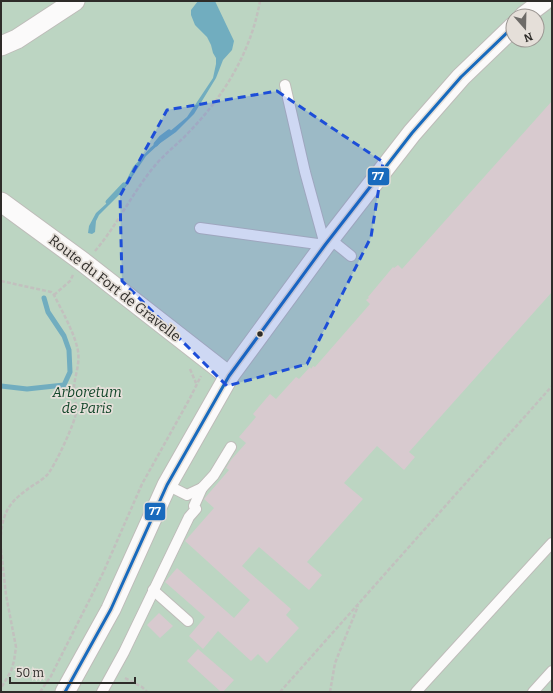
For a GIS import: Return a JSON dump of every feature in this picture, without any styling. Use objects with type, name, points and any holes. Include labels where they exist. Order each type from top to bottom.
[{"type":"street","points":[[1,46],[17,39],[75,1]]},
{"type":"street","points":[[535,8],[544,1]]},
{"type":"street","points":[[65,692],[110,609],[167,485],[229,376],[327,242],[412,133],[461,77],[505,35]]},
{"type":"street","name":"Route du Fort de Gravelle","points":[[1,202],[83,262],[229,376]]},
{"type":"lane","points":[[285,85],[305,172],[327,242]]},
{"type":"lane","points":[[200,228],[327,242],[351,256]]},
{"type":"lane","points":[[167,485],[187,495],[202,488],[214,476],[231,447]]},
{"type":"lane","points":[[102,692],[124,652],[189,517],[196,509],[194,506],[202,488]]},
{"type":"lane","points":[[416,692],[552,543]]},
{"type":"lane","points":[[153,590],[188,621]]},
{"type":"lane","points":[[534,692],[552,671]]},
{"type":"path","points":[[54,295],[70,281],[83,262],[104,240],[139,187],[158,162],[213,105],[238,66],[256,21],[260,1]]},
{"type":"path","points":[[1,281],[51,292],[54,295],[74,339],[78,353],[78,366],[73,389],[76,411],[75,419],[57,460],[47,475],[17,497],[11,504],[5,514],[1,535]]},
{"type":"path","points":[[40,692],[51,676],[103,573],[142,484],[209,361]]},
{"type":"path","points":[[280,692],[552,386]]},
{"type":"path","points":[[1,549],[6,595],[16,647],[11,671],[1,688]]},
{"type":"path","points":[[330,692],[335,663],[358,604]]},
{"type":"path","points":[[124,652],[125,678],[142,687],[147,692]]},
{"type":"highlighted area","points":[[277,91],[383,162],[371,237],[307,364],[227,386],[122,281],[120,196],[167,110]]},
{"type":"green space","name":"Arboretum de Paris","points":[[1,1],[552,1],[552,692],[1,692]]},
{"type":"water","points":[[198,1],[215,1],[234,41],[232,50],[223,60],[216,78],[194,114],[176,132],[159,144],[146,156],[122,192],[99,215],[96,221],[95,232],[92,234],[88,233],[89,226],[96,213],[117,194],[133,167],[150,148],[187,117],[213,78],[216,58],[207,37],[195,25],[191,15],[191,10]]},
{"type":"building","points":[[552,101],[552,292],[409,452],[415,457],[404,470],[377,446],[344,483],[363,499],[307,562],[322,575],[309,590],[259,547],[242,566],[291,609],[286,615],[299,628],[267,663],[258,654],[251,661],[218,631],[203,649],[189,636],[205,617],[165,582],[177,568],[234,618],[250,600],[185,541],[214,508],[204,499],[229,470],[226,468],[231,460],[246,443],[239,437],[256,417],[253,414],[270,394],[276,399],[296,377],[299,379],[310,367],[311,369],[313,366],[315,367],[370,304],[366,300],[393,267],[394,268],[398,265],[402,269]]},
{"type":"building","points":[[159,613],[173,626],[160,638],[147,625]]},
{"type":"building","points":[[198,649],[234,680],[223,692],[221,692],[187,661]]},
{"type":"waterway","points":[[156,144],[169,132]]},
{"type":"waterway","points":[[108,202],[124,185]]},
{"type":"waterway","points":[[1,386],[27,389],[64,385],[70,372],[69,350],[64,336],[48,312],[44,298]]},
{"type":"transit line","name":"77","points":[[65,692],[111,609],[167,485],[229,376],[325,245],[412,133],[461,77],[505,35]]}]
